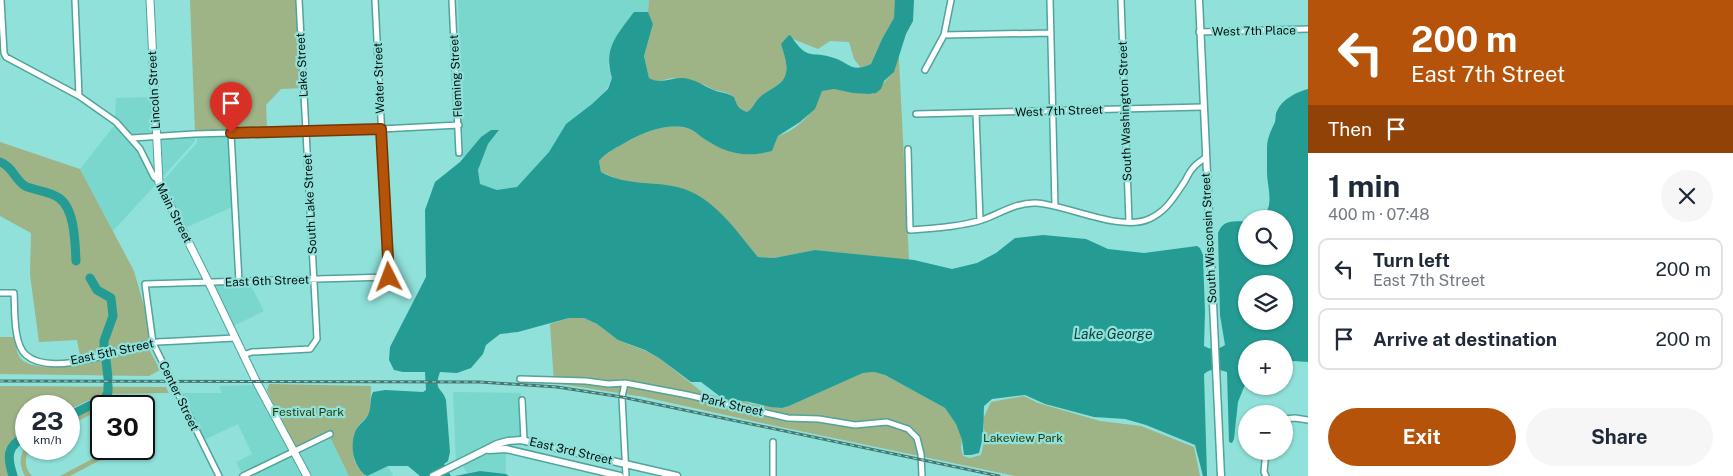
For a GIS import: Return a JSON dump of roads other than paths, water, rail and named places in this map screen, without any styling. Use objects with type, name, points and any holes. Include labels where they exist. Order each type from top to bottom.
[{"type":"main road","name":"Lincoln Street","points":[[150,0],[158,180]]},
{"type":"main road","name":"Main Street","points":[[158,180],[235,338],[307,476]]},
{"type":"street","points":[[0,59],[6,57],[4,53],[1,0]]},
{"type":"street","points":[[75,0],[79,96]]},
{"type":"street","name":"Lake Street","points":[[299,0],[306,130]]},
{"type":"street","name":"Water Street","points":[[375,0],[389,277]]},
{"type":"street","name":"Fleming Street","points":[[452,0],[459,153]]},
{"type":"street","points":[[925,70],[944,35],[951,0]]},
{"type":"street","points":[[1050,0],[1055,206]]},
{"type":"street","name":"South Washington Street","points":[[1121,0],[1129,222]]},
{"type":"street","name":"South Wisconsin Street","points":[[1199,0],[1221,476]]},
{"type":"street","name":"West 7th Place","points":[[1199,32],[1308,29]]},
{"type":"street","points":[[944,35],[1051,34]]},
{"type":"street","name":"Main Street","points":[[6,57],[79,96],[108,116],[132,138],[154,177],[158,180]]},
{"type":"street","name":"West 7th Street","points":[[916,114],[1203,107]]},
{"type":"street","points":[[976,113],[980,220]]},
{"type":"street","points":[[132,138],[458,125]]},
{"type":"street","name":"South Lake Street","points":[[244,355],[252,352],[310,349],[317,339],[306,130]]},
{"type":"street","points":[[231,133],[239,282]]},
{"type":"street","points":[[908,148],[910,230],[950,227],[980,220],[1023,204],[1035,203],[1055,206],[1108,220],[1129,222],[1146,220],[1163,212],[1192,168],[1205,158]]},
{"type":"street","name":"East 6th Street","points":[[145,284],[389,277]]},
{"type":"street","name":"Center Street","points":[[145,284],[153,342],[218,476]]},
{"type":"street","name":"East 5th Street","points":[[0,293],[14,293],[16,332],[21,350],[38,362],[56,364],[81,360],[153,342],[235,338]]},
{"type":"street","name":"Park Street","points":[[520,379],[625,384],[688,395],[788,418],[819,419],[855,425],[887,422],[908,429],[915,434],[920,446],[922,476]]},
{"type":"street","points":[[625,384],[622,397],[626,476]]},
{"type":"street","points":[[522,400],[524,440]]},
{"type":"street","points":[[1293,418],[1308,420]]},
{"type":"street","points":[[243,476],[330,434]]},
{"type":"street","name":"East 3rd Street","points":[[433,476],[497,444],[524,440],[677,476]]},
{"type":"street","points":[[773,442],[773,476]]},
{"type":"street","name":"East 3rd Street","points":[[488,450],[506,449],[620,476]]},
{"type":"street","points":[[1265,460],[1264,472],[1266,476]]},
{"type":"water","name":"Lake George","points":[[895,0],[914,0],[913,21],[906,34],[894,72],[884,81],[881,89],[876,93],[869,94],[834,89],[822,91],[815,109],[800,122],[778,136],[772,151],[755,154],[738,153],[714,145],[690,129],[672,127],[656,129],[641,134],[609,152],[599,161],[601,172],[620,179],[667,185],[690,191],[723,215],[758,257],[774,258],[815,250],[914,260],[952,269],[977,263],[996,253],[1015,238],[1043,235],[1086,239],[1108,249],[1144,253],[1197,246],[1203,255],[1204,346],[1217,349],[1225,345],[1220,315],[1218,233],[1223,225],[1238,222],[1238,265],[1293,265],[1293,210],[1267,210],[1270,197],[1267,172],[1267,144],[1279,107],[1290,97],[1308,89],[1308,362],[1293,361],[1293,340],[1238,340],[1238,395],[1241,395],[1232,443],[1229,442],[1227,372],[1215,370],[1204,374],[1207,476],[1203,476],[1195,445],[1146,425],[1125,419],[1094,417],[1045,404],[1025,395],[992,399],[984,406],[983,437],[979,453],[971,455],[964,455],[962,440],[956,424],[945,408],[885,375],[874,372],[863,373],[782,408],[745,401],[736,402],[722,398],[701,382],[691,382],[659,358],[645,350],[618,340],[597,324],[584,318],[569,318],[518,332],[500,334],[486,345],[483,354],[471,368],[457,373],[440,372],[437,383],[446,400],[450,452],[448,461],[444,464],[451,476],[420,476],[408,466],[388,466],[367,476],[358,468],[353,449],[354,436],[356,430],[367,417],[373,392],[385,390],[423,392],[426,390],[425,372],[394,370],[389,360],[390,347],[426,277],[425,210],[435,182],[460,162],[481,137],[491,130],[499,130],[488,144],[478,170],[480,184],[497,190],[517,187],[549,152],[566,124],[608,89],[612,78],[609,58],[613,42],[634,12],[648,12],[653,24],[644,56],[649,78],[657,81],[679,78],[692,80],[734,97],[740,108],[747,112],[760,97],[783,80],[786,60],[781,44],[789,35],[802,49],[810,54],[834,58],[855,68],[871,64],[894,18]]},
{"type":"water","points":[[480,471],[506,474],[509,476],[455,476]]},
{"type":"waterway","points":[[0,162],[8,167],[25,186],[51,194],[64,203],[73,227],[76,261]]},
{"type":"waterway","points":[[90,278],[97,290],[111,298],[113,316],[104,341],[104,352]]},
{"type":"waterway","points":[[106,360],[108,378]]},
{"type":"waterway","points":[[80,410],[105,398],[108,392],[108,385]]},
{"type":"waterway","points":[[13,476],[9,458],[15,444]]},
{"type":"railway","points":[[0,381],[480,382],[557,387],[622,397],[999,476]]},
{"type":"park label","name":"Festival Park","points":[[308,412]]},
{"type":"park label","name":"Lakeview Park","points":[[1023,438]]}]
